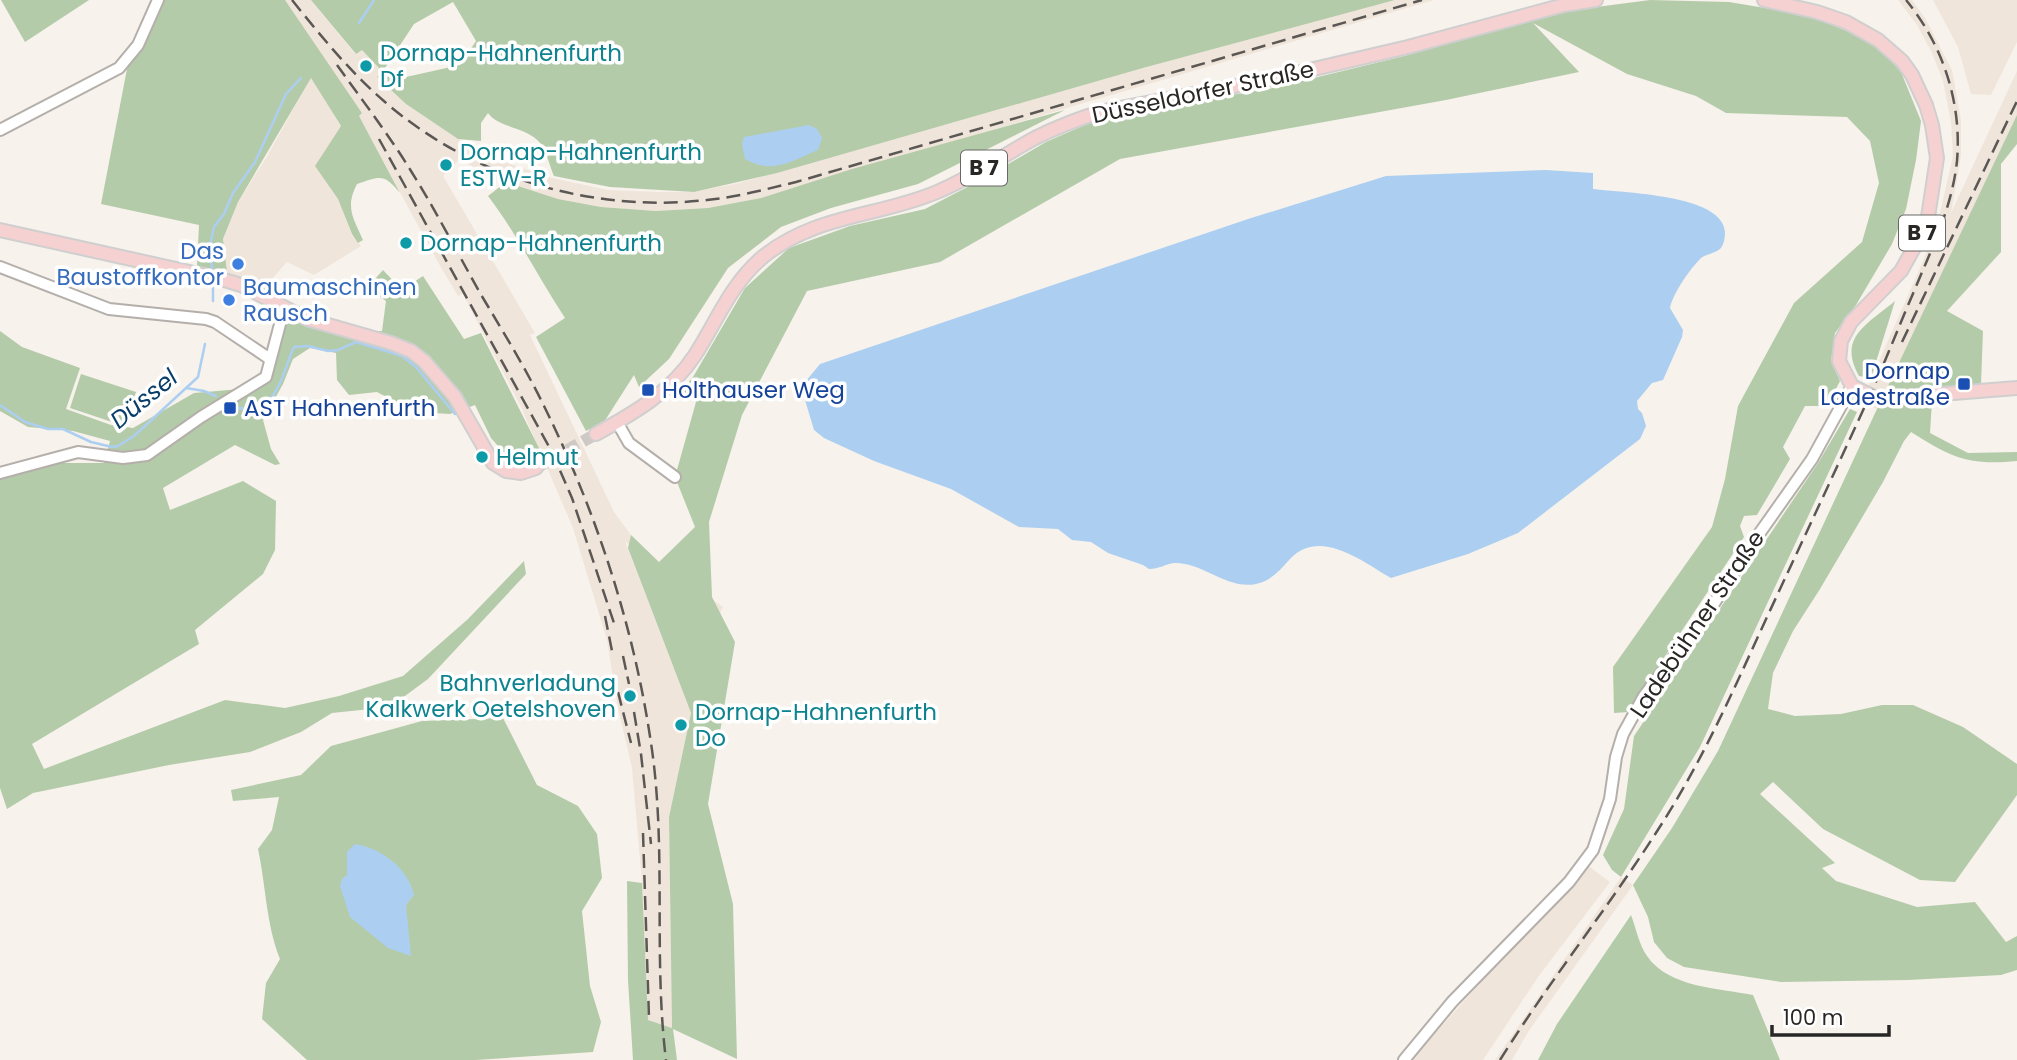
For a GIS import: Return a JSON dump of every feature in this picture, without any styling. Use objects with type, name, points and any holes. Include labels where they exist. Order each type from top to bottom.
[{"type":"main road","name":"Düsseldorfer Straße","points":[[596,434],[663,393],[684,370],[725,303],[750,269],[782,243],[807,230],[827,222],[892,207],[939,192],[1034,138],[1080,118],[1104,111],[1280,77],[1408,47],[1564,5],[1596,0]]},
{"type":"main road","name":"B 7","points":[[1764,0],[1819,6],[1878,40],[1902,61],[1912,75],[1933,125],[1936,171],[1928,217],[1915,248],[1892,283],[1852,323],[1841,341],[1839,361],[1852,386]]},
{"type":"main road","points":[[0,230],[221,279],[241,285],[284,309],[328,326],[411,351],[424,361],[455,397],[493,463],[506,471],[521,473],[536,468]]},
{"type":"main road","points":[[1852,386],[1878,399],[2017,388]]},
{"type":"street","points":[[0,130],[118,68],[138,45],[158,0]]},
{"type":"street","points":[[0,267],[109,309],[215,322],[270,359]]},
{"type":"street","points":[[0,473],[78,452],[123,458],[147,455],[224,402],[266,377],[284,309]]},
{"type":"street","name":"Ladebühner Straße","points":[[1404,1060],[1452,1002],[1569,882],[1593,850],[1610,799],[1616,757],[1623,734],[1644,696],[1712,608],[1759,534],[1812,459],[1852,386]]},
{"type":"street","points":[[617,422],[629,443],[675,477]]},
{"type":"shaded area","points":[[285,0],[311,0],[355,54],[361,49],[383,71],[377,77],[406,104],[458,139],[513,165],[552,178],[608,190],[694,192],[739,183],[1143,68],[1395,0],[1434,0],[761,198],[708,208],[656,211],[601,207],[558,199],[506,182],[459,160],[443,176],[535,333],[530,335],[614,512],[631,535],[660,564],[723,607],[719,615],[656,570],[625,541],[691,713],[669,817],[672,1028],[648,1020],[642,883],[632,768],[618,708],[607,640],[573,528],[521,407],[463,294],[458,296],[439,264],[358,115],[362,113]]},
{"type":"shaded area","points":[[1898,0],[1912,0],[1925,18],[1952,70],[1961,120],[1961,156],[1951,213],[2017,71],[2017,122],[1877,409],[1861,402],[1924,259],[1939,217],[1953,156],[1951,122],[1943,81],[1917,25]]},
{"type":"shaded area","points":[[1933,0],[2017,0],[2017,42],[1991,95],[1971,94],[1958,47]]},
{"type":"shaded area","points":[[311,77],[341,127],[330,188],[338,199],[352,235],[361,246],[314,275],[287,262],[263,289],[227,272],[223,239],[238,202]]},
{"type":"shaded area","points":[[1587,865],[1610,882],[1538,977],[1483,1060],[1411,1060]]},
{"type":"shaded area","points":[[1621,877],[1633,885],[1528,1032],[1512,1060],[1495,1060]]},
{"type":"green space","points":[[1,0],[89,0],[25,42]]},
{"type":"green space","points":[[162,0],[285,0],[362,113],[359,116],[400,193],[390,182],[381,178],[357,184],[351,206],[363,240],[358,243],[352,234],[338,199],[315,166],[341,126],[311,78],[238,202],[223,239],[227,272],[197,266],[199,225],[101,204],[127,69]]},
{"type":"green space","points":[[311,0],[1395,0],[1143,68],[777,173],[694,192],[610,187],[554,176],[541,144],[535,138],[499,122],[488,113],[481,123],[481,141],[458,139],[406,104],[377,77],[382,71],[362,50],[356,54]],"holes":[[[453,2],[476,41],[460,65],[397,79],[383,71],[414,24]]]},
{"type":"green space","points":[[1650,0],[1729,2],[1807,15],[1874,42],[1901,72],[1921,121],[1906,209],[1892,244],[1856,305],[1835,333],[1831,361],[1840,381],[1827,406],[1805,406],[1783,447],[1790,459],[1757,515],[1744,516],[1740,526],[1744,537],[1628,712],[1614,713],[1613,667],[1712,527],[1725,479],[1738,406],[1794,303],[1862,242],[1879,183],[1870,141],[1847,117],[1726,113],[1696,96],[1627,74],[1533,23],[1579,72],[1446,100],[1120,159],[940,262],[807,291],[742,415],[709,522],[712,597],[735,642],[708,804],[733,904],[737,1059],[673,1029],[677,1060],[633,1060],[628,980],[627,881],[642,883],[648,1020],[672,1028],[669,817],[691,713],[628,548],[631,535],[659,562],[695,527],[675,477],[696,402],[681,391],[693,377],[745,288],[789,248],[850,226],[925,209],[1046,142],[1087,124],[1135,111],[1273,88],[1404,56],[1566,11]]},
{"type":"green space","points":[[1065,110],[918,184],[831,208],[781,227],[728,268],[669,359],[639,387],[634,375],[604,422],[586,431],[536,337],[565,318],[488,196],[506,182],[558,199],[601,207],[656,211],[708,208],[761,198],[852,169]]},
{"type":"green space","points":[[2017,115],[2017,144],[2001,164],[2001,252],[1947,311],[1983,331],[1981,384],[1932,401],[1930,433],[1968,453],[2017,452],[2017,461],[1985,462],[1961,458],[1911,432],[1793,631],[1773,673],[1768,709],[1795,716],[1841,714],[1882,705],[1913,705],[1963,727],[2017,764],[2017,795],[1955,882],[1920,880],[1823,829],[1773,782],[1760,794],[1835,863],[1822,868],[1836,881],[1917,907],[1975,902],[2006,942],[2017,936],[2017,970],[2001,975],[1908,980],[1781,982],[1684,967],[1667,958],[1654,942],[1648,917],[1633,885],[1672,828],[1718,751]]},
{"type":"green space","points":[[383,270],[402,290],[423,276],[464,339],[481,333],[543,456],[511,461],[491,438],[475,405],[450,414],[415,412],[377,392],[349,395],[337,380],[336,353],[310,348],[293,359],[263,420],[271,449],[280,464],[275,465],[235,445],[163,488],[170,510],[243,481],[276,501],[275,550],[263,574],[195,630],[199,644],[32,744],[44,769],[225,700],[285,708],[339,696],[403,676],[468,619],[524,561],[526,574],[428,679],[390,707],[332,713],[301,732],[250,752],[169,765],[33,793],[7,809],[0,788],[0,475],[55,463],[104,463],[110,441],[73,431],[28,427],[0,411],[0,331],[22,347],[80,368],[66,409],[111,425],[133,428],[194,393],[240,389],[269,371],[286,313],[336,331],[382,331],[386,301],[367,288]]},
{"type":"green space","points":[[1895,301],[1871,378],[1859,376],[1853,363],[1854,341],[1866,325]]},
{"type":"green space","points":[[81,374],[136,392],[124,426],[70,408]]},
{"type":"green space","points":[[1850,409],[1857,412],[1700,747],[1621,877],[1612,870],[1603,855],[1624,809],[1634,736],[1818,463]]},
{"type":"green space","points":[[503,718],[537,785],[578,806],[597,834],[602,878],[582,911],[590,986],[601,1022],[593,1052],[476,1060],[307,1060],[262,1019],[266,983],[280,959],[269,919],[258,849],[272,830],[279,797],[233,801],[231,790],[301,775],[331,746],[422,721]]},
{"type":"green space","points":[[1631,915],[1644,952],[1656,967],[1668,975],[1695,985],[1753,995],[1780,1060],[1538,1060],[1557,1024]]},
{"type":"water","points":[[809,125],[817,129],[822,138],[818,150],[782,165],[764,166],[745,159],[742,144],[744,137]]},
{"type":"water","points":[[1546,170],[1593,173],[1593,189],[1669,198],[1708,210],[1720,219],[1725,232],[1724,240],[1719,250],[1701,258],[1682,281],[1672,302],[1670,308],[1683,330],[1682,337],[1663,380],[1652,383],[1637,401],[1646,426],[1640,439],[1518,533],[1468,554],[1391,578],[1341,551],[1314,546],[1302,550],[1271,578],[1261,583],[1245,585],[1185,564],[1174,563],[1149,569],[1108,553],[1091,542],[1072,540],[1058,529],[1019,527],[951,489],[874,461],[824,438],[814,430],[805,400],[806,381],[820,364],[1248,219],[1386,176]]},
{"type":"water","points":[[355,844],[384,855],[400,868],[411,885],[414,895],[406,905],[411,956],[388,948],[350,917],[340,886],[347,875],[347,852]]},
{"type":"waterway","name":"Düssel","points":[[359,23],[374,0]]},
{"type":"waterway","name":"Düssel","points":[[213,272],[209,250],[214,227],[255,162],[286,94],[301,78]]},
{"type":"waterway","name":"Düssel","points":[[213,282],[213,301]]},
{"type":"waterway","points":[[233,407],[248,409],[259,407],[268,401],[280,383],[294,347],[308,346],[328,351],[338,350],[356,342],[402,356],[416,367],[455,414]]},
{"type":"waterway","name":"Düssel","points":[[0,405],[25,422],[48,429],[63,429],[91,442],[118,446],[134,436],[198,377],[205,344]]},
{"type":"waterway","points":[[186,388],[216,396]]},
{"type":"tunnel","points":[[536,468],[596,434]]},
{"type":"railway","points":[[292,0],[336,53],[385,102],[419,129],[456,151],[495,170],[578,195],[664,203],[729,197],[796,182],[1422,0]]},
{"type":"railway","points":[[1500,1060],[1654,837],[1700,758],[1871,392],[1939,230],[1957,161],[1958,139],[1953,96],[1940,55],[1919,17],[1906,0]]},
{"type":"railway","points":[[337,65],[411,171],[529,377],[563,446],[611,570],[644,700],[656,782],[660,981],[666,1060]]},
{"type":"railway","points":[[1902,342],[2017,101]]},
{"type":"railway","points":[[379,139],[552,452],[572,498],[616,629]]},
{"type":"railway","points":[[605,616],[613,656]]},
{"type":"railway","points":[[623,656],[629,684]]},
{"type":"railway","points":[[618,692],[631,743]]},
{"type":"railway","points":[[634,712],[651,844]]},
{"type":"railway","points":[[643,833],[649,1018]]},
{"type":"place","name":"Dornap-Hahnenfurth Df","points":[[366,66]]},
{"type":"place","name":"Dornap-Hahnenfurth ESTW-R","points":[[446,165]]},
{"type":"place","name":"Dornap-Hahnenfurth","points":[[406,243]]},
{"type":"place","name":"Das Baustoffkontor","points":[[238,264]]},
{"type":"place","name":"Baumaschinen Rausch","points":[[229,300]]},
{"type":"place","name":"Dornap Ladestraße","points":[[1964,384]]},
{"type":"place","name":"Holthauser Weg","points":[[648,390]]},
{"type":"place","name":"AST Hahnenfurth","points":[[230,408]]},
{"type":"place","name":"Helmut","points":[[482,457]]},
{"type":"place","name":"Bahnverladung Kalkwerk Oetelshoven","points":[[630,696]]},
{"type":"place","name":"Dornap-Hahnenfurth Do","points":[[681,725]]}]
